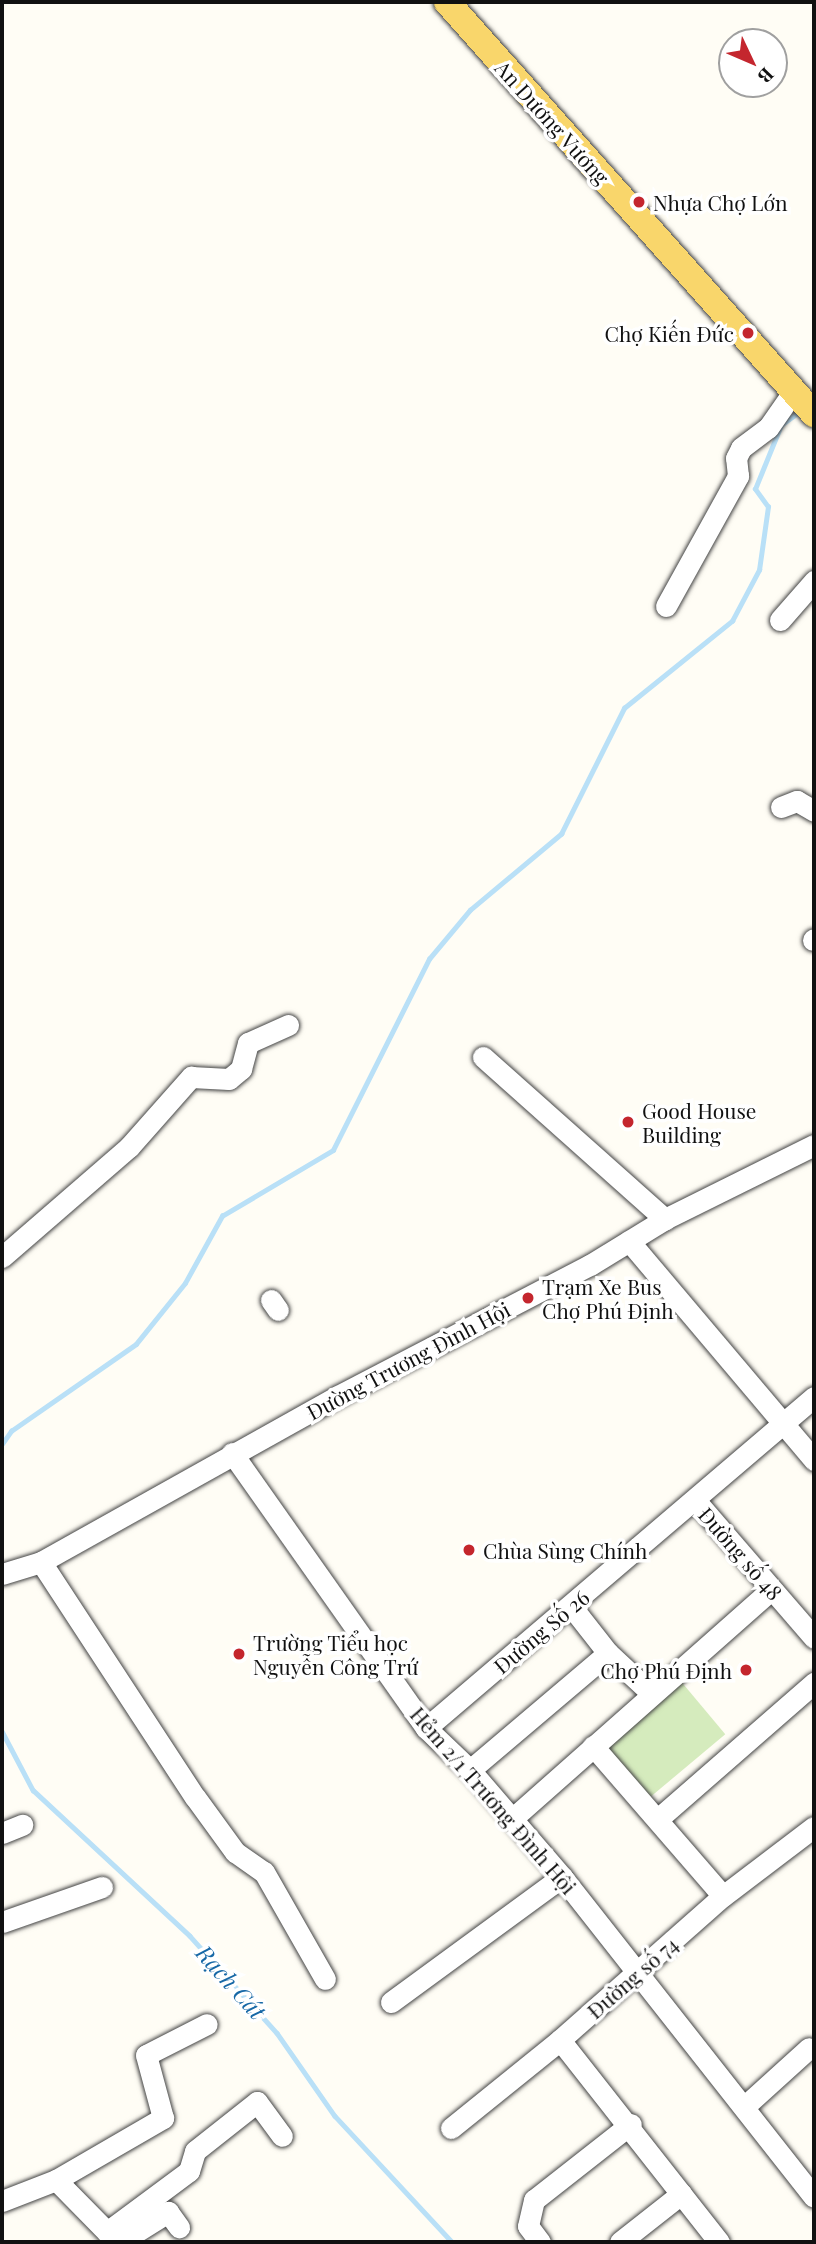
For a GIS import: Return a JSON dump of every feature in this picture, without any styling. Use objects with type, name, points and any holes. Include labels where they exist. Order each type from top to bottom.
[{"type":"main road","name":"An Dương Vương","points":[[447,2],[802,401]]},
{"type":"street","points":[[666,606],[738,476],[736,458],[741,448],[802,401]]},
{"type":"street","points":[[780,620],[814,581]]},
{"type":"street","points":[[2,1257],[129,1147],[191,1077],[229,1079],[242,1069],[248,1042],[288,1025]]},
{"type":"street","points":[[483,1058],[665,1219]]},
{"type":"street","name":"Đường Trương Đình Hội","points":[[2,1573],[41,1562],[232,1453],[629,1241],[665,1219],[814,1145]]},
{"type":"street","points":[[629,1241],[814,1460]]},
{"type":"street","name":"Đường Số 26","points":[[426,1728],[814,1397]]},
{"type":"street","name":"Hẻm 2/1 Trương Đình Hội","points":[[232,1453],[426,1728],[470,1769],[562,1877],[640,1972],[814,2197]]},
{"type":"street","name":"Đường số 48","points":[[695,1500],[771,1590],[811,1627]]},
{"type":"street","points":[[41,1562],[235,1853],[264,1872],[325,1979]]},
{"type":"street","points":[[513,1818],[651,1693],[771,1590]]},
{"type":"street","points":[[571,1606],[608,1653],[651,1693]]},
{"type":"street","points":[[470,1769],[608,1653]]},
{"type":"street","points":[[659,1818],[814,1683]]},
{"type":"street","points":[[593,1746],[659,1818],[723,1896]]},
{"type":"street","name":"Đường số 74","points":[[451,2128],[561,2040],[723,1896],[814,1827]]},
{"type":"street","points":[[391,2002],[562,1877]]},
{"type":"street","points":[[2,1922],[102,1886]]},
{"type":"street","points":[[2,2200],[56,2180],[163,2118],[146,2056],[207,2024]]},
{"type":"street","points":[[561,2040],[631,2124],[719,2242]]},
{"type":"street","points":[[745,2106],[809,2048]]},
{"type":"street","points":[[115,2239],[189,2171],[195,2151],[257,2102],[282,2136]]},
{"type":"street","points":[[534,2234],[534,2200],[631,2124]]},
{"type":"street","points":[[56,2180],[115,2239]]},
{"type":"street","points":[[620,2242],[681,2194]]},
{"type":"street","points":[[115,2239],[168,2212],[179,2227]]},
{"type":"green space","points":[[679,1679],[725,1734],[648,1799],[602,1744]]},
{"type":"waterway","points":[[2,1444],[11,1431],[136,1344],[185,1283],[222,1216],[333,1150],[429,959],[470,910],[561,834],[624,708],[732,621],[759,570],[768,507],[755,489],[781,425],[800,411]]},
{"type":"waterway","name":"Rạch Cát","points":[[2,1731],[33,1790],[190,1936],[277,2033],[335,2116],[452,2242]]},
{"type":"place","name":"Nhựa Chợ Lớn","points":[[639,202]]},
{"type":"place","name":"Chợ Kiến Đức","points":[[748,333]]},
{"type":"place","name":"Good House Building","points":[[628,1122]]},
{"type":"place","name":"Trạm Xe Bus Chợ Phú Định","points":[[528,1298]]},
{"type":"place","name":"Chùa Sùng Chính","points":[[469,1550]]},
{"type":"place","name":"Trường Tiểu học Nguyễn Công Trứ","points":[[239,1654]]},
{"type":"place","name":"Chợ Phú Định","points":[[746,1670]]}]
